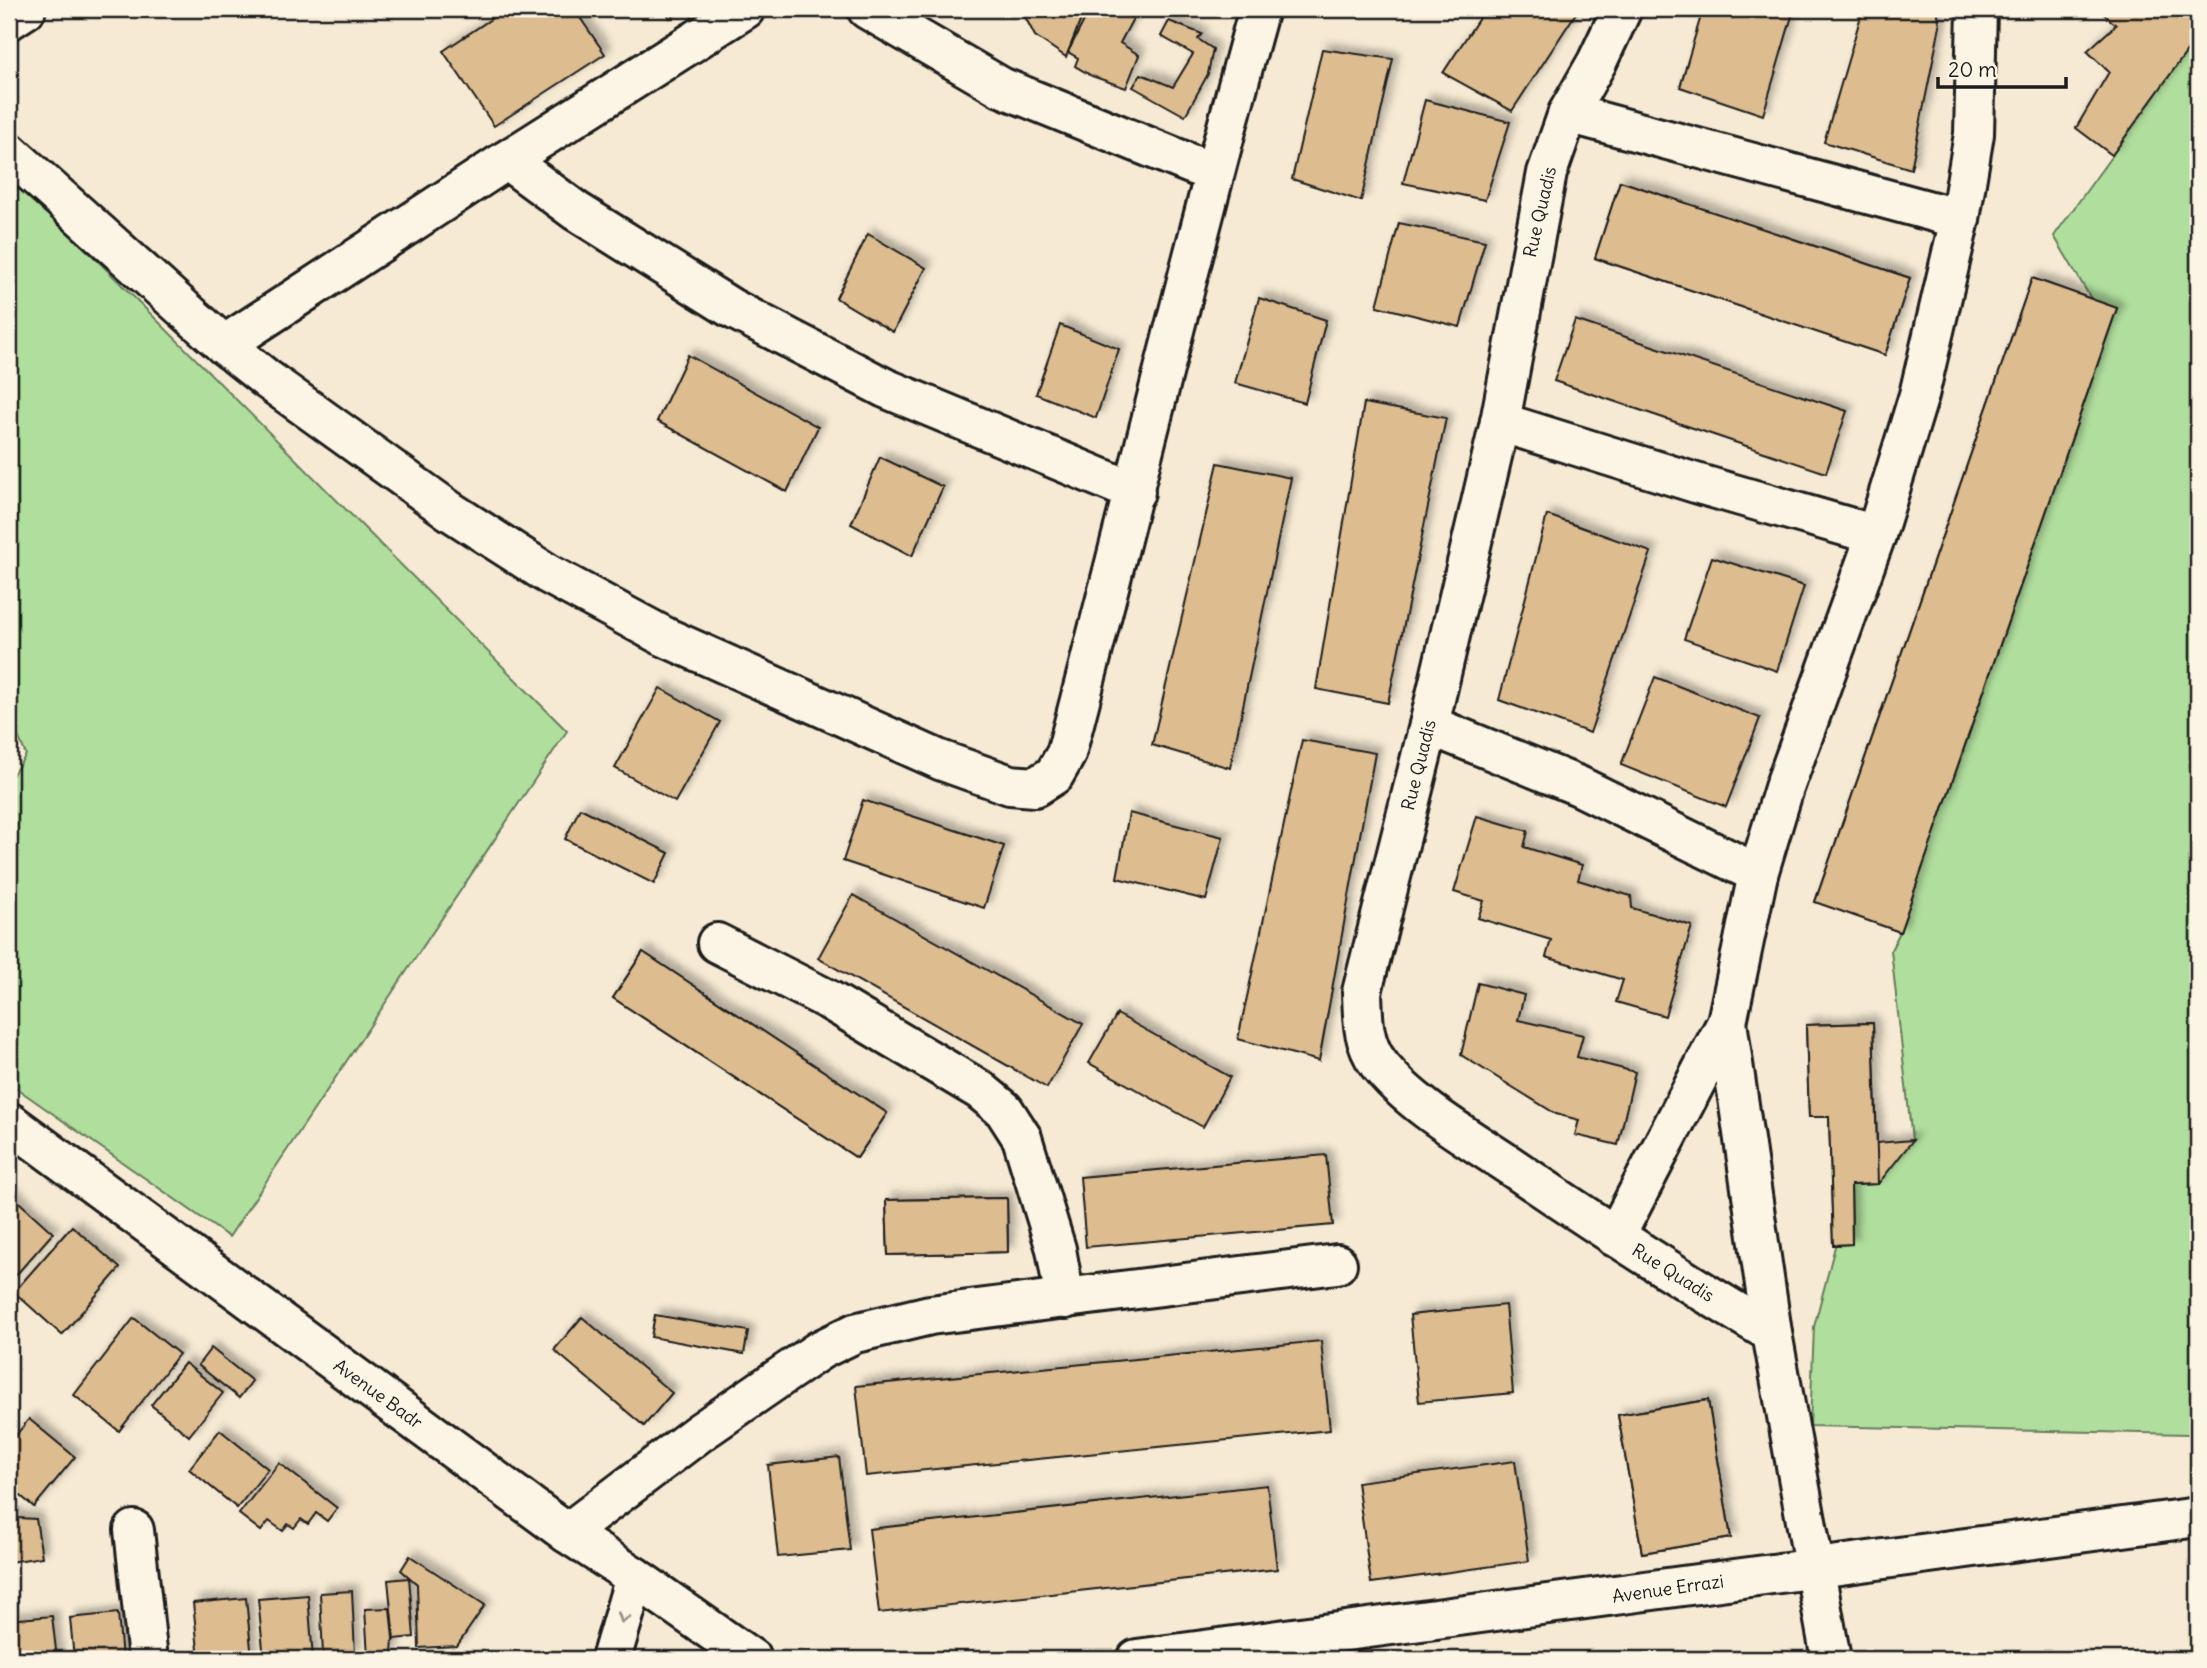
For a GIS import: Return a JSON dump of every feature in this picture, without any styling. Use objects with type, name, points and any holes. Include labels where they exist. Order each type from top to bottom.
[{"type":"street","points":[[9,20],[26,9]]},
{"type":"street","points":[[224,345],[745,9]]},
{"type":"street","points":[[867,9],[1001,87],[1213,173]]},
{"type":"street","points":[[9,152],[224,345],[268,380],[450,512],[548,574],[665,636],[940,760],[1010,785],[1035,787],[1054,775],[1066,754],[1135,492],[1213,173],[1259,9]]},
{"type":"street","name":"Rue Quadis","points":[[1622,9],[1597,62],[1568,113],[1548,173],[1500,422],[1429,725],[1362,992],[1363,1033],[1376,1061],[1403,1091],[1615,1237],[1691,1286],[1772,1333]]},
{"type":"street","points":[[1615,1237],[1727,1022],[1758,874],[1788,775],[1876,535],[1919,395],[1960,219],[1974,134],[1977,9]]},
{"type":"street","points":[[1568,113],[1960,219]]},
{"type":"street","points":[[507,160],[576,211],[731,308],[885,388],[1135,492]]},
{"type":"street","points":[[1500,422],[1699,484],[1876,535]]},
{"type":"street","points":[[1429,725],[1579,786],[1758,874]]},
{"type":"street","points":[[717,943],[829,1000],[980,1090],[1004,1110],[1022,1138],[1029,1159],[1056,1249],[1065,1299]]},
{"type":"street","points":[[1727,1022],[1772,1333],[1831,1659]]},
{"type":"street","name":"Avenue Badr","points":[[9,1122],[568,1533],[752,1659]]},
{"type":"street","points":[[568,1533],[699,1433],[820,1350],[855,1333],[930,1315],[1337,1264]]},
{"type":"street","name":"Avenue Errazi","points":[[1137,1659],[2198,1517]]},
{"type":"street","points":[[134,1530],[148,1659]]},
{"type":"street","points":[[611,1659],[635,1577]]},
{"type":"green space","points":[[2198,36],[2198,1432],[2189,1434],[1810,1426],[1814,1327],[1851,1185],[1912,1140],[1891,950],[1900,932],[2106,324],[2054,236]]},
{"type":"green space","points":[[9,172],[567,731],[229,1237],[9,1083],[9,780],[26,755],[9,714]]},
{"type":"building","points":[[506,9],[574,9],[605,54],[494,126],[443,51]]},
{"type":"building","points":[[664,9],[685,9],[670,18]]},
{"type":"building","points":[[1021,9],[1085,9],[1066,57],[1035,36]]},
{"type":"building","points":[[1090,9],[1137,11],[1120,43],[1139,55],[1126,88],[1092,76],[1075,66],[1078,58],[1068,52]]},
{"type":"building","points":[[1485,9],[1578,10],[1512,111],[1443,73]]},
{"type":"building","points":[[1703,9],[1794,9],[1763,115],[1680,87]]},
{"type":"building","points":[[1863,9],[1937,9],[1940,26],[1911,169],[1824,142]]},
{"type":"building","points":[[2098,9],[2198,9],[2198,36],[2112,155],[2076,128],[2109,72],[2087,51],[2116,25]]},
{"type":"building","points":[[1169,21],[1202,34],[1198,39],[1213,49],[1208,74],[1185,116],[1133,87],[1141,74],[1173,87],[1193,54],[1161,36]]},
{"type":"building","points":[[1322,49],[1393,59],[1361,201],[1292,179]]},
{"type":"building","points":[[1425,100],[1510,122],[1485,200],[1403,183]]},
{"type":"building","points":[[1620,181],[1910,278],[1885,355],[1595,258]]},
{"type":"building","points":[[1620,181],[1910,278],[1885,355],[1595,258]]},
{"type":"building","points":[[1399,223],[1485,241],[1460,327],[1377,306]]},
{"type":"building","points":[[868,234],[926,268],[893,332],[836,298]]},
{"type":"building","points":[[2032,278],[2117,308],[1900,932],[1815,902]]},
{"type":"building","points":[[2032,278],[2117,308],[1900,932],[1815,902]]},
{"type":"building","points":[[1259,298],[1326,320],[1305,403],[1235,383]]},
{"type":"building","points":[[1575,320],[1847,411],[1826,473],[1554,381]]},
{"type":"building","points":[[1060,325],[1119,349],[1096,418],[1036,394]]},
{"type":"building","points":[[688,355],[818,427],[787,492],[657,421]]},
{"type":"building","points":[[1364,403],[1446,418],[1388,703],[1316,689]]},
{"type":"building","points":[[880,457],[943,487],[912,556],[851,524]]},
{"type":"building","points":[[1218,463],[1291,478],[1230,768],[1152,745]]},
{"type":"building","points":[[1547,515],[1651,552],[1590,733],[1499,700]]},
{"type":"building","points":[[1712,557],[1804,586],[1777,671],[1684,639]]},
{"type":"building","points":[[1655,677],[1760,718],[1726,807],[1621,765]]},
{"type":"building","points":[[660,688],[720,722],[675,802],[615,768]]},
{"type":"building","points":[[1302,740],[1375,753],[1319,1061],[1238,1039]]},
{"type":"building","points":[[863,800],[1004,846],[984,908],[843,861]]},
{"type":"building","points":[[580,808],[669,853],[654,884],[565,839]]},
{"type":"building","points":[[1129,813],[1223,837],[1206,900],[1117,878]]},
{"type":"building","points":[[1477,816],[1528,831],[1524,847],[1582,865],[1578,880],[1631,896],[1632,908],[1692,926],[1665,1016],[1616,1002],[1623,980],[1546,957],[1551,940],[1478,918],[1484,901],[1454,892]]},
{"type":"building","points":[[853,895],[1083,1024],[1047,1088],[818,958]]},
{"type":"building","points":[[643,952],[887,1113],[857,1158],[613,998]]},
{"type":"building","points":[[643,952],[887,1113],[857,1158],[613,998]]},
{"type":"building","points":[[1478,983],[1524,995],[1518,1020],[1583,1035],[1577,1057],[1635,1072],[1618,1145],[1575,1135],[1579,1120],[1556,1114],[1461,1055]]},
{"type":"building","points":[[1117,1014],[1230,1077],[1203,1127],[1089,1063]]},
{"type":"building","points":[[1873,1023],[1877,1143],[1913,1140],[1878,1184],[1851,1185],[1852,1244],[1833,1245],[1829,1117],[1809,1117],[1806,1025]]},
{"type":"building","points":[[1873,1023],[1878,1184],[1851,1185],[1852,1244],[1833,1245],[1829,1117],[1809,1117],[1806,1025]]},
{"type":"building","points":[[1326,1155],[1333,1225],[1086,1247],[1080,1177]]},
{"type":"building","points":[[9,1193],[53,1233],[9,1283]]},
{"type":"building","points":[[1007,1198],[1008,1252],[888,1255],[886,1200]]},
{"type":"building","points":[[1007,1198],[1008,1252],[888,1255],[886,1200]]},
{"type":"building","points":[[72,1226],[120,1268],[62,1335],[14,1292]]},
{"type":"building","points":[[1505,1305],[1513,1393],[1419,1402],[1410,1315]]},
{"type":"building","points":[[655,1315],[748,1331],[744,1354],[651,1337]]},
{"type":"building","points":[[582,1317],[672,1393],[644,1426],[554,1350]]},
{"type":"building","points":[[134,1318],[179,1354],[119,1431],[74,1395]]},
{"type":"building","points":[[1321,1341],[1330,1430],[866,1476],[856,1386]]},
{"type":"building","points":[[211,1348],[252,1381],[239,1398],[198,1365]]},
{"type":"building","points":[[185,1363],[223,1393],[189,1436],[151,1405]]},
{"type":"building","points":[[1708,1400],[1731,1538],[1642,1553],[1618,1415]]},
{"type":"building","points":[[1708,1400],[1731,1538],[1642,1553],[1618,1415]]},
{"type":"building","points":[[29,1419],[75,1457],[34,1507],[9,1486],[9,1444]]},
{"type":"building","points":[[220,1430],[268,1469],[237,1508],[189,1469]]},
{"type":"building","points":[[839,1457],[850,1550],[778,1557],[768,1465]]},
{"type":"building","points":[[1515,1461],[1529,1561],[1371,1583],[1357,1482]]},
{"type":"building","points":[[279,1463],[337,1508],[327,1521],[316,1513],[308,1524],[301,1519],[294,1528],[288,1524],[283,1531],[269,1521],[261,1531],[239,1514]]},
{"type":"building","points":[[1267,1485],[1277,1569],[879,1613],[869,1529]]},
{"type":"building","points":[[9,1511],[18,1518],[36,1519],[42,1557],[9,1562]]},
{"type":"building","points":[[410,1556],[485,1605],[457,1646],[419,1648],[417,1584],[401,1570]]},
{"type":"building","points":[[409,1578],[414,1637],[394,1639],[388,1580]]},
{"type":"building","points":[[352,1591],[355,1654],[323,1655],[320,1593]]},
{"type":"building","points":[[308,1595],[313,1659],[264,1659],[258,1599]]},
{"type":"building","points":[[246,1598],[252,1659],[199,1659],[193,1603]]},
{"type":"building","points":[[390,1608],[392,1654],[368,1656],[365,1609]]},
{"type":"building","points":[[118,1613],[122,1659],[74,1659],[70,1618]]},
{"type":"building","points":[[52,1616],[57,1659],[9,1659],[9,1620]]}]
